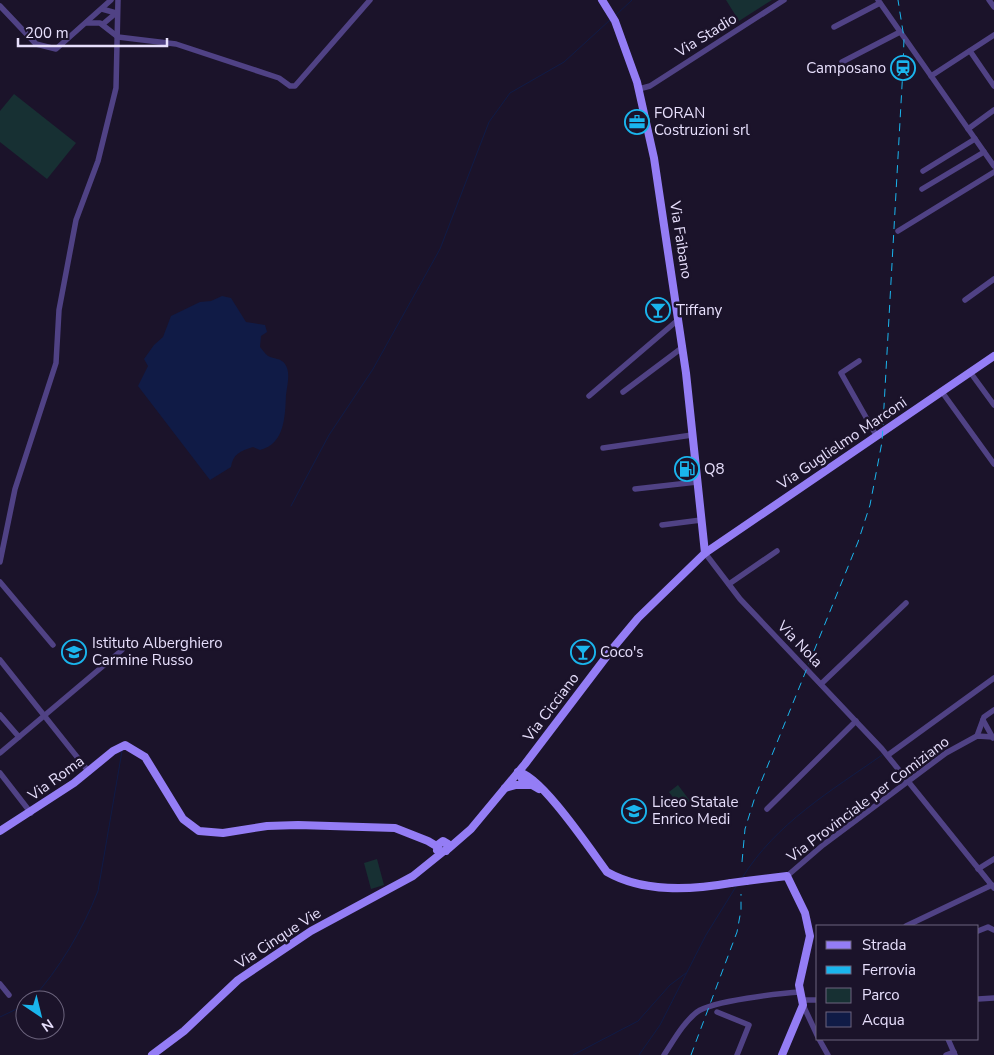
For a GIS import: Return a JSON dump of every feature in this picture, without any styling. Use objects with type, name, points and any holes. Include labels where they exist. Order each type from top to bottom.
[{"type":"street","points":[[0,6],[36,44],[56,49],[111,0]]},
{"type":"street","points":[[0,562],[15,489],[56,363],[59,310],[76,220],[98,162],[116,88],[118,37],[116,13],[118,0]]},
{"type":"street","points":[[87,23],[103,24],[118,37],[176,44],[279,78],[290,86],[295,86],[370,0]]},
{"type":"street","name":"Via Faibano","points":[[602,0],[613,18],[639,89],[654,158],[683,347],[705,553]]},
{"type":"street","name":"Via Stadio","points":[[639,89],[650,86],[784,0]]},
{"type":"street","points":[[989,0],[994,7]]},
{"type":"street","points":[[834,27],[879,1],[994,166]]},
{"type":"street","points":[[102,8],[116,13]]},
{"type":"street","points":[[103,24],[116,13]]},
{"type":"street","points":[[842,62],[900,32]]},
{"type":"street","points":[[931,76],[994,34]]},
{"type":"street","points":[[970,51],[994,86]]},
{"type":"street","points":[[968,129],[994,110]]},
{"type":"street","points":[[923,171],[975,139]]},
{"type":"street","points":[[922,189],[984,152]]},
{"type":"street","points":[[898,230],[994,172]]},
{"type":"street","points":[[965,300],[994,279]]},
{"type":"street","points":[[589,396],[679,319]]},
{"type":"street","points":[[623,392],[683,347]]},
{"type":"street","name":"Via Guglielmo Marconi","points":[[705,553],[994,356]]},
{"type":"street","points":[[859,361],[841,373],[876,435]]},
{"type":"street","points":[[970,372],[994,405]]},
{"type":"street","points":[[942,392],[994,464]]},
{"type":"street","points":[[603,448],[692,435]]},
{"type":"street","points":[[635,489],[697,482]]},
{"type":"street","points":[[662,525],[702,520]]},
{"type":"street","points":[[729,584],[777,551]]},
{"type":"street","name":"Via Nola","points":[[705,553],[760,621],[887,755]]},
{"type":"street","name":"Via Cicciano","points":[[442,846],[462,836],[525,764],[625,633],[705,553]]},
{"type":"street","points":[[0,582],[53,645]]},
{"type":"street","points":[[821,684],[906,603]]},
{"type":"street","points":[[0,753],[122,650]]},
{"type":"street","points":[[0,660],[89,772]]},
{"type":"street","points":[[908,925],[993,886],[887,755],[994,678]]},
{"type":"street","points":[[993,739],[978,736],[983,720],[994,710]]},
{"type":"street","points":[[0,715],[19,737]]},
{"type":"street","points":[[983,720],[993,739]]},
{"type":"street","points":[[767,809],[856,721]]},
{"type":"street","name":"Via Provinciale per Comiziano","points":[[787,876],[823,845],[909,780],[946,753],[978,736]]},
{"type":"street","name":"Via Roma","points":[[0,831],[31,813],[89,772],[113,751],[125,745],[145,757],[183,819],[199,830],[223,833],[267,826],[298,825],[395,828],[442,846]]},
{"type":"street","points":[[525,764],[532,782]]},
{"type":"street","points":[[518,772],[522,779],[532,782],[547,794],[607,872],[618,879],[652,886],[698,888],[787,876],[805,913],[810,936],[800,979],[802,999],[816,1033]]},
{"type":"street","points":[[0,773],[31,813]]},
{"type":"street","points":[[502,789],[532,782]]},
{"type":"street","name":"Via Cinque Vie","points":[[152,1055],[184,1031],[238,980],[311,931],[413,876],[432,861],[442,846]]},
{"type":"street","points":[[978,869],[994,859]]},
{"type":"street","points":[[979,931],[988,927],[994,930]]},
{"type":"street","points":[[0,984],[9,995]]},
{"type":"street","points":[[979,999],[994,998]]},
{"type":"street","points":[[782,1055],[802,999]]},
{"type":"street","points":[[664,1055],[678,1033],[702,1009],[711,1006],[802,999],[816,1000]]},
{"type":"street","points":[[717,1012],[749,1025],[737,1055]]},
{"type":"street","points":[[819,1040],[828,1055]]},
{"type":"street","points":[[946,1055],[954,1053],[948,1040]]},
{"type":"green space","points":[[726,0],[772,0],[739,21]]},
{"type":"green space","points":[[14,94],[76,143],[47,179],[0,142],[0,111]]},
{"type":"green space","points":[[678,785],[690,801],[681,808],[669,792]]},
{"type":"green space","points":[[377,859],[384,885],[371,889],[364,863]]},
{"type":"water","points":[[222,296],[231,298],[246,322],[265,325],[267,332],[261,336],[260,347],[268,356],[283,362],[287,367],[288,379],[284,420],[279,435],[274,442],[260,450],[253,447],[241,452],[233,459],[231,467],[210,480],[138,386],[148,366],[144,359],[154,345],[163,337],[171,316],[200,302],[211,301]]},
{"type":"waterway","points":[[615,16],[632,0]]},
{"type":"waterway","points":[[291,506],[329,435],[373,369],[440,249],[489,122],[510,93],[564,62],[610,20]]},
{"type":"waterway","points":[[39,990],[69,949],[98,891],[122,751]]},
{"type":"waterway","points":[[742,878],[756,858],[788,824],[824,795],[882,755]]},
{"type":"waterway","points":[[639,1055],[660,1025],[706,935],[737,885]]},
{"type":"waterway","points":[[573,1055],[638,1021],[670,985],[686,973]]},
{"type":"waterway","points":[[0,1017],[15,1010]]},
{"type":"railway","points":[[742,862],[745,829],[755,797],[858,542],[870,505],[882,442],[903,68],[904,38],[898,0]]},
{"type":"railway","points":[[691,1055],[737,932],[741,910],[741,894]]},
{"type":"place","name":"Camposano","points":[[903,68]]},
{"type":"place","name":"FORAN Costruzioni srl","points":[[637,122]]},
{"type":"place","name":"Tiffany","points":[[658,310]]},
{"type":"place","name":"Q8","points":[[687,469]]},
{"type":"place","name":"Istituto Alberghiero Carmine Russo","points":[[74,652]]},
{"type":"place","name":"Coco's","points":[[583,652]]},
{"type":"place","name":"Liceo Statale Enrico Medi","points":[[634,811]]}]
